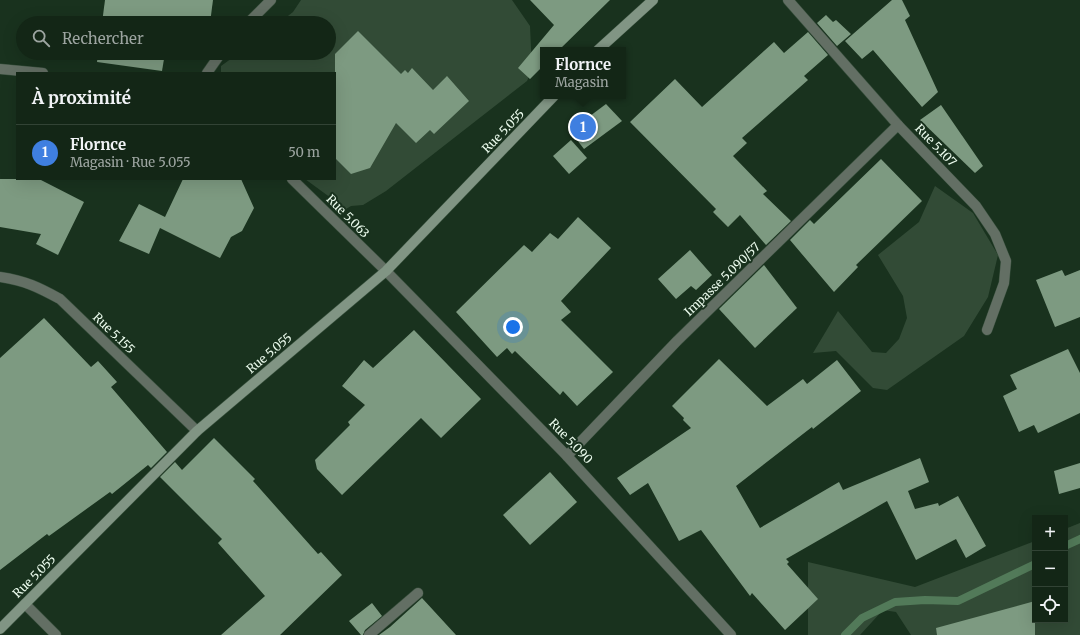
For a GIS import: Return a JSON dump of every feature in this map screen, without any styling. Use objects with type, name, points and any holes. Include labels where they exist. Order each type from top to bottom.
[{"type":"street","points":[[255,16],[271,0]]},
{"type":"street","points":[[601,47],[653,0]]},
{"type":"street","name":"Rue 5.107","points":[[788,0],[898,125],[976,206],[995,234],[1006,261],[1004,283],[987,330]]},
{"type":"street","points":[[208,72],[217,60]]},
{"type":"street","points":[[0,69],[32,72]]},
{"type":"street","name":"Rue 5.055","points":[[0,628],[197,431],[386,271],[551,99]]},
{"type":"street","name":"Impasse 5.090/57","points":[[567,456],[677,341],[898,125]]},
{"type":"street","name":"Rue 5.063","points":[[293,180],[386,271]]},
{"type":"street","name":"Rue 5.090","points":[[386,271],[567,456],[731,635]]},
{"type":"street","name":"Rue 5.155","points":[[0,277],[15,279],[36,285],[60,299],[197,431]]},
{"type":"street","points":[[369,635],[418,593]]},
{"type":"street","points":[[25,604],[56,635]]},
{"type":"green space","points":[[301,0],[512,0],[530,26],[532,70],[527,81],[386,191],[363,205],[351,206],[346,209],[306,180],[336,180],[336,72],[221,72],[221,66],[229,60],[336,60],[336,16],[288,16],[293,12]]},
{"type":"green space","points":[[935,186],[973,213],[998,255],[988,297],[964,336],[887,390],[873,388],[836,351],[813,353],[838,311],[872,352],[886,353],[899,339],[907,318],[903,296],[878,255],[919,222]]},
{"type":"green space","points":[[1080,523],[1080,635],[911,635],[896,612],[883,610],[860,635],[808,635],[808,562],[915,587],[1032,542],[1032,623],[1068,623],[1068,528]]},
{"type":"building","points":[[105,0],[213,0],[211,16],[103,16]]},
{"type":"building","points":[[530,0],[610,0],[562,47],[540,47],[540,69],[530,79],[518,68],[554,25]]},
{"type":"building","points":[[892,0],[902,0],[910,16],[905,20],[938,92],[922,107],[873,50],[862,59],[845,41]]},
{"type":"building","points":[[826,15],[833,22],[836,20],[851,34],[837,46],[817,23]]},
{"type":"building","points":[[358,31],[401,74],[405,70],[408,73],[412,68],[433,90],[447,76],[469,101],[434,134],[430,130],[416,143],[396,123],[370,168],[351,174],[336,159],[336,53]]},
{"type":"building","points":[[808,32],[828,55],[804,76],[808,80],[742,138],[747,143],[733,156],[767,191],[763,194],[791,221],[766,245],[740,215],[728,227],[713,212],[716,209],[630,122],[675,79],[702,107],[774,42],[784,53]]},
{"type":"building","points":[[97,60],[164,60],[162,71],[97,62]]},
{"type":"building","points":[[606,104],[622,121],[584,149],[570,131]]},
{"type":"building","points":[[941,105],[983,166],[975,173],[920,120]]},
{"type":"building","points":[[571,140],[587,158],[569,174],[553,156]]},
{"type":"building","points":[[881,159],[922,201],[856,265],[858,267],[834,292],[790,240],[810,220],[814,224]]},
{"type":"building","points":[[0,179],[41,180],[84,202],[58,255],[36,244],[41,234],[0,227]]},
{"type":"building","points":[[183,180],[241,180],[254,208],[242,231],[231,237],[220,258],[160,228],[149,254],[119,241],[139,204],[165,217]]},
{"type":"building","points":[[578,217],[611,248],[561,301],[571,312],[561,320],[613,372],[577,406],[563,391],[560,395],[515,351],[512,354],[507,348],[497,357],[456,312],[524,245],[532,252],[550,233],[558,239]]},
{"type":"building","points":[[690,250],[712,275],[696,290],[691,286],[676,299],[658,279]]},
{"type":"building","points":[[764,265],[797,308],[755,348],[719,309]]},
{"type":"building","points":[[1062,270],[1065,276],[1080,270],[1080,317],[1055,327],[1036,280]]},
{"type":"building","points":[[44,318],[91,367],[98,361],[117,382],[111,387],[167,452],[151,468],[148,465],[112,494],[110,492],[49,536],[47,534],[0,570],[0,358]]},
{"type":"building","points":[[414,330],[481,399],[441,438],[421,418],[342,495],[317,469],[315,460],[350,425],[348,422],[365,405],[342,386],[364,360],[373,368]]},
{"type":"building","points":[[1068,349],[1080,373],[1080,413],[1038,433],[1034,425],[1019,432],[1003,396],[1017,389],[1010,375]]},
{"type":"building","points":[[719,359],[767,406],[803,379],[807,384],[837,360],[861,391],[813,429],[812,427],[736,486],[760,528],[839,482],[843,490],[920,458],[929,482],[908,491],[915,509],[938,503],[939,506],[958,496],[986,546],[966,558],[956,539],[916,560],[887,501],[786,559],[789,562],[787,564],[818,599],[785,630],[752,593],[750,596],[701,530],[679,541],[648,483],[630,495],[617,478],[691,428],[683,420],[684,418],[672,406]]},
{"type":"building","points":[[214,438],[255,479],[253,481],[318,554],[321,552],[342,575],[280,635],[221,635],[265,596],[218,543],[222,539],[160,477],[175,462],[182,470]]},
{"type":"building","points":[[1080,463],[1080,488],[1059,494],[1054,471]]},
{"type":"building","points":[[550,472],[577,502],[530,545],[503,515]]},
{"type":"building","points":[[422,598],[456,635],[379,635],[390,627]]},
{"type":"building","points":[[1032,602],[1032,623],[1035,623],[1035,635],[937,635],[936,628]]},
{"type":"building","points":[[372,603],[382,616],[365,630],[363,635],[361,635],[349,621]]},
{"type":"waterway","points":[[1068,545],[1080,539]]},
{"type":"waterway","points":[[845,635],[862,618],[895,602],[925,600],[958,601],[1032,565]]},
{"type":"place","name":"Flornce","points":[[583,127]]}]
